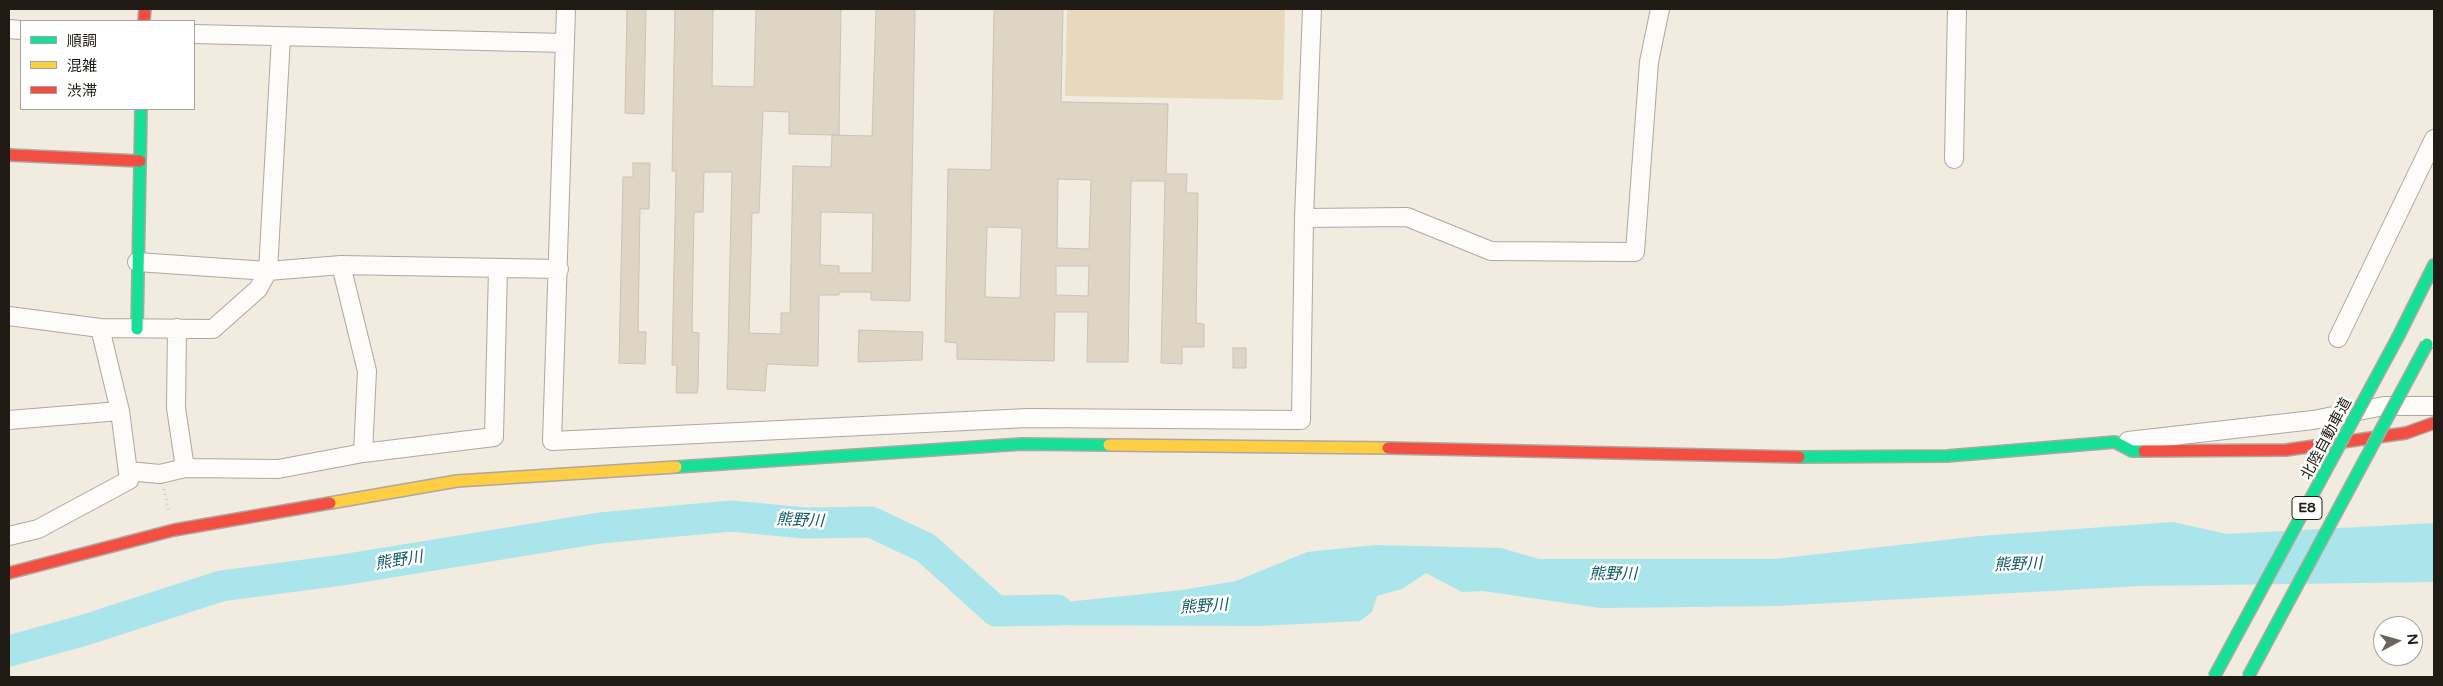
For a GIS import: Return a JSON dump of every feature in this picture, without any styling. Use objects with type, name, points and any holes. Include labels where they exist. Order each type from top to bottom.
[{"type":"main road","points":[[137,329],[141,110]]},
{"type":"main road","points":[[9,155],[140,161]]},
{"type":"main road","name":"北陸自動車道","points":[[2214,677],[2398,337],[2434,266]]},
{"type":"main road","name":"E8","points":[[2248,677],[2434,330]]},
{"type":"main road","points":[[9,572],[174,530],[457,480],[1022,444],[1292,446],[1853,458],[1947,456],[2115,442],[2132,451],[2286,450],[2406,433],[2434,422]]},
{"type":"street","points":[[566,9],[552,441],[1028,418],[1301,420],[1304,218],[1312,9]]},
{"type":"street","points":[[1304,218],[1407,218],[1491,250],[1635,252],[1649,62],[1660,9]]},
{"type":"street","points":[[1954,159],[1957,9]]},
{"type":"street","points":[[195,34],[566,43]]},
{"type":"street","points":[[9,316],[100,328],[213,328],[258,289],[268,271],[281,37]]},
{"type":"street","points":[[2338,338],[2434,139]]},
{"type":"street","points":[[137,262],[268,271],[341,266],[559,269]]},
{"type":"street","points":[[341,266],[367,371],[363,453]]},
{"type":"street","points":[[128,471],[160,474],[184,468],[278,469],[363,453],[494,437],[498,268]]},
{"type":"street","points":[[9,536],[38,528],[129,480],[120,411],[100,328]]},
{"type":"street","points":[[176,328],[176,408],[184,468]]},
{"type":"street","points":[[2115,442],[2313,420],[2384,406],[2434,406]]},
{"type":"street","points":[[9,420],[120,411]]},
{"type":"path","points":[[160,474],[174,530]]},
{"type":"shaded area","points":[[1067,9],[1285,9],[1283,100],[1065,96]]},
{"type":"water","points":[[2173,522],[2227,534],[2434,523],[2434,582],[2140,586],[1778,606],[1600,608],[1483,591],[1462,592],[1426,573],[1402,589],[1377,596],[1372,612],[1360,621],[1260,626],[1007,625],[1017,607],[1182,590],[1236,581],[1307,552],[1375,545],[1501,548],[1539,559],[1774,559],[1980,536]]},
{"type":"building","points":[[627,9],[646,9],[644,114],[625,113]]},
{"type":"building","points":[[675,9],[713,9],[712,86],[754,87],[756,9],[841,9],[839,135],[789,134],[789,112],[763,111],[759,213],[752,213],[749,333],[781,334],[781,313],[790,313],[793,166],[831,167],[832,135],[872,136],[876,9],[915,9],[910,301],[871,300],[871,292],[839,292],[839,295],[819,295],[818,366],[767,364],[765,391],[727,389],[732,172],[704,172],[703,212],[694,212],[692,332],[699,333],[698,389],[697,393],[676,393],[677,365],[672,365],[676,171],[672,171]],"holes":[[[821,212],[873,213],[872,273],[839,273],[839,266],[820,265]]]},
{"type":"building","points":[[994,9],[1063,9],[1061,102],[1168,104],[1166,174],[1187,174],[1186,193],[1198,193],[1196,323],[1204,324],[1204,347],[1182,347],[1182,364],[1161,363],[1165,181],[1131,181],[1128,362],[1087,362],[1088,312],[1055,312],[1054,361],[957,359],[957,343],[945,342],[948,169],[991,170]],"holes":[[[1058,179],[1091,180],[1089,249],[1057,248]],[[987,227],[1022,228],[1020,298],[985,297]],[[1056,266],[1089,266],[1088,296],[1056,295]]]},
{"type":"building","points":[[633,163],[650,163],[649,209],[640,209],[638,332],[646,332],[645,364],[619,363],[623,177],[633,177]]},
{"type":"building","points":[[859,330],[923,332],[922,360],[858,362]]},
{"type":"building","points":[[1233,348],[1246,348],[1246,368],[1233,368]]},
{"type":"waterway","name":"熊野川","points":[[9,651],[85,630],[221,586],[342,570],[600,528],[731,516],[805,523],[871,522],[926,548],[996,611],[1057,610]]},
{"type":"traffic: fast","points":[[137,329],[141,110]]},
{"type":"traffic: fast","points":[[2398,337],[2434,265]]},
{"type":"traffic: fast","points":[[2214,677],[2398,337]]},
{"type":"traffic: fast","points":[[2248,677],[2427,344]]},
{"type":"traffic: fast","points":[[1799,457],[1947,456],[2115,442],[2132,451],[2144,451]]},
{"type":"traffic: fast","points":[[676,467],[1022,444],[1109,445]]},
{"type":"traffic: slow","points":[[1109,445],[1388,448]]},
{"type":"traffic: slow","points":[[330,503],[457,481],[676,467]]},
{"type":"traffic: jam","points":[[144,20],[145,9]]},
{"type":"traffic: jam","points":[[9,155],[140,161]]},
{"type":"traffic: jam","points":[[2144,451],[2286,450],[2406,433],[2434,423]]},
{"type":"traffic: jam","points":[[1388,448],[1799,457]]},
{"type":"traffic: jam","points":[[9,573],[174,530],[330,503]]}]
